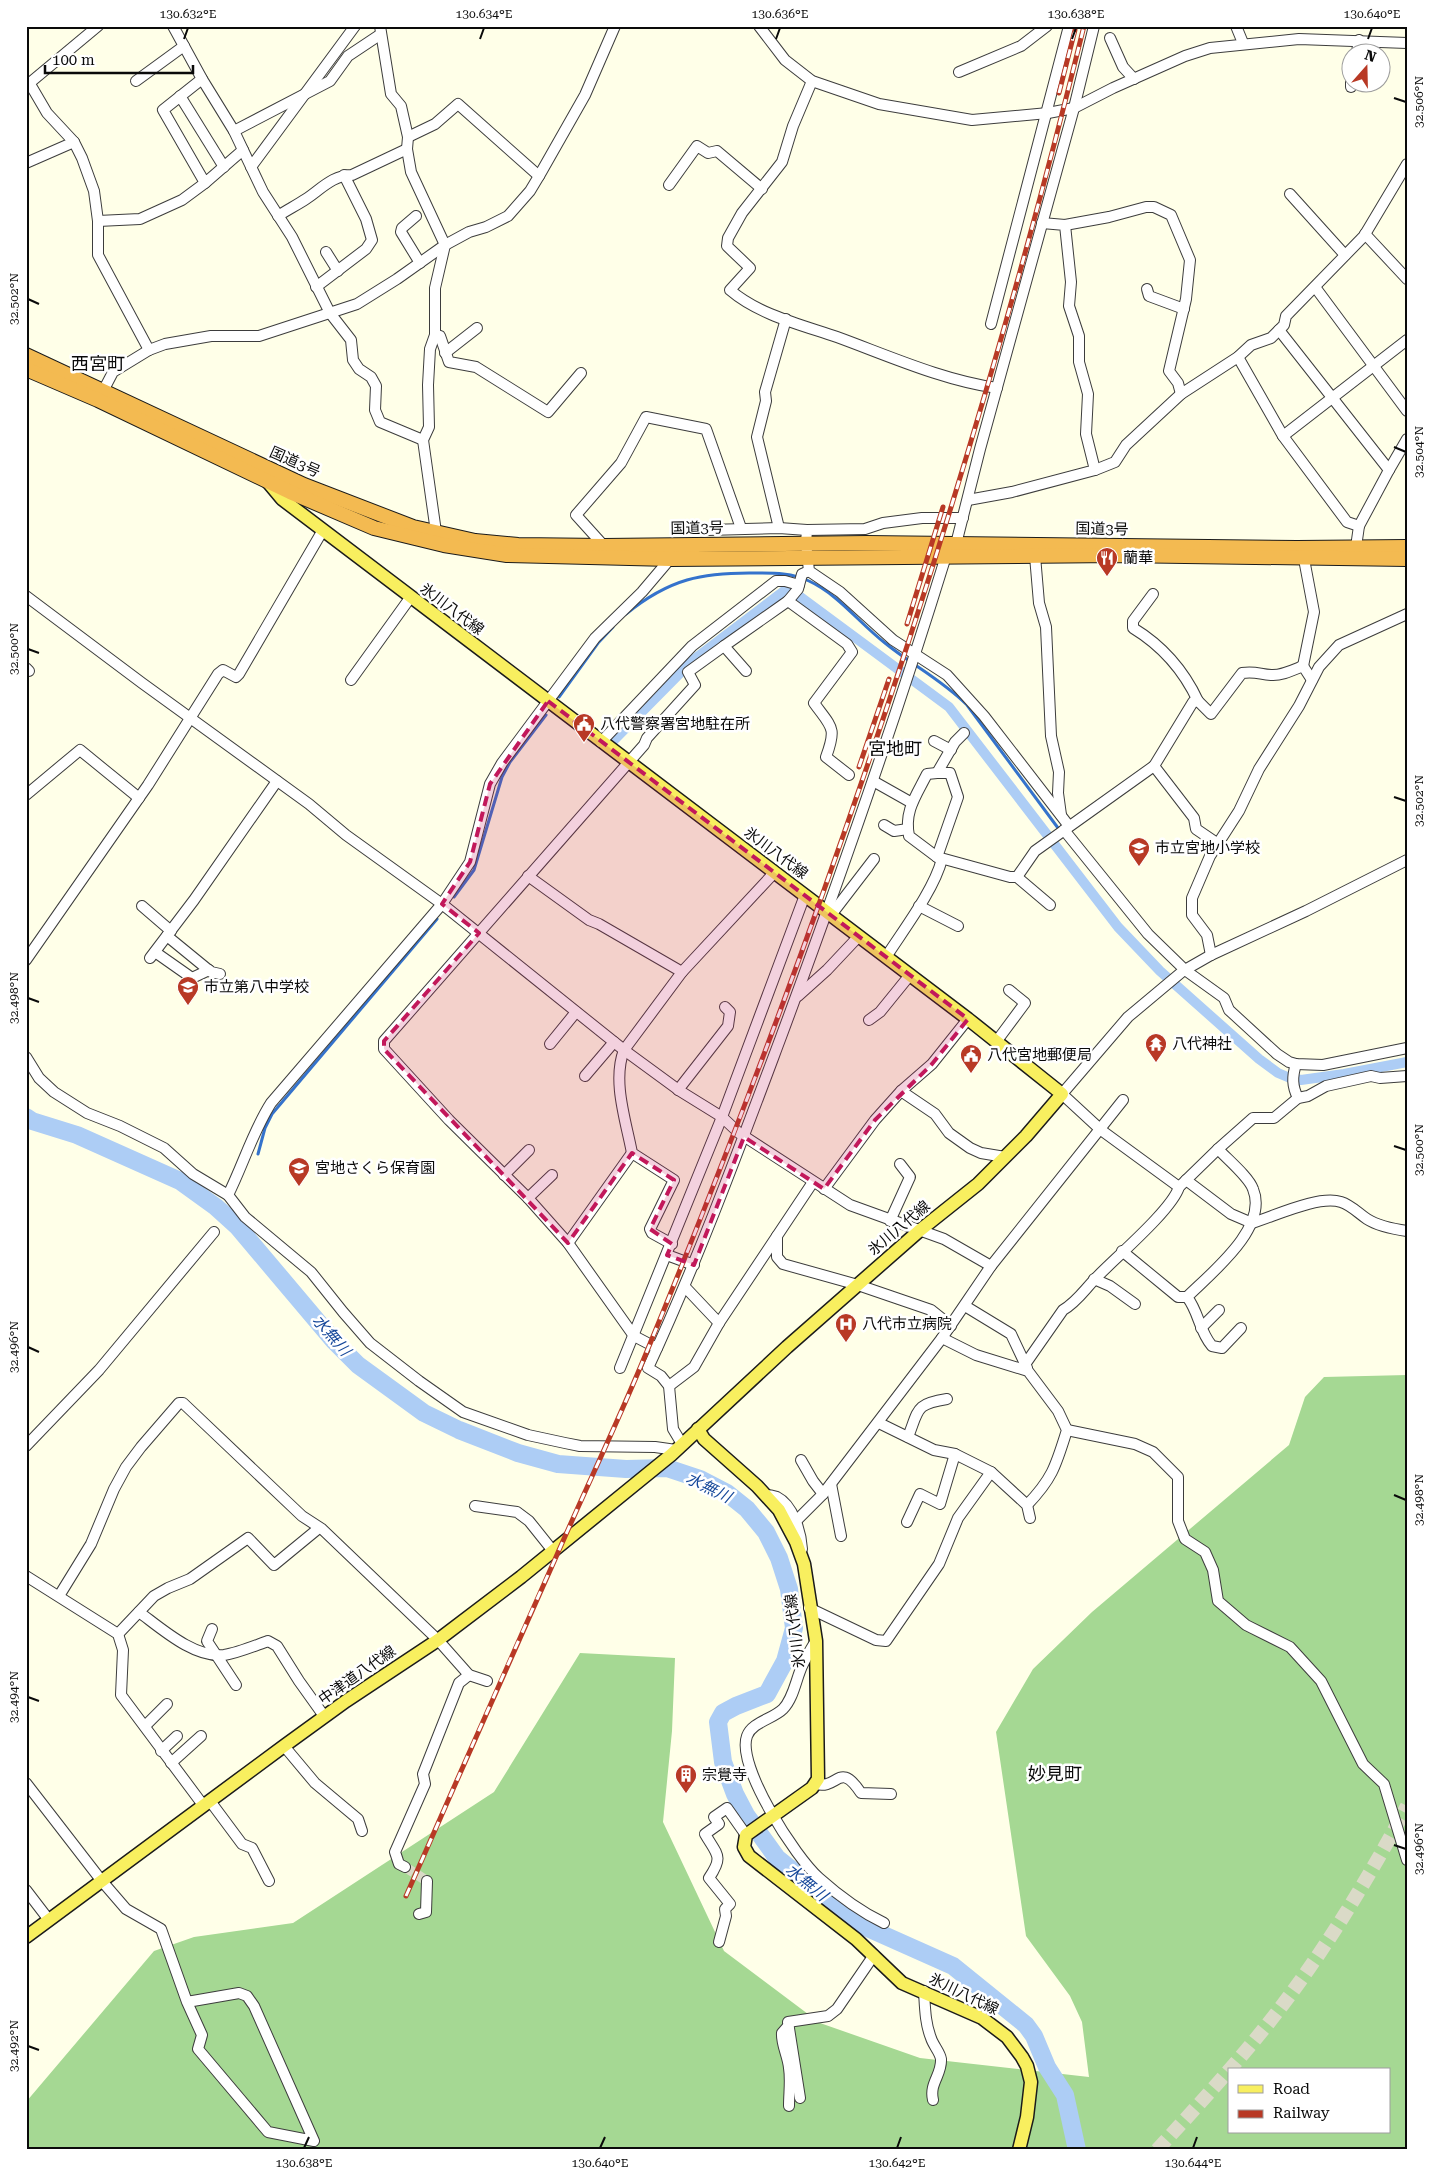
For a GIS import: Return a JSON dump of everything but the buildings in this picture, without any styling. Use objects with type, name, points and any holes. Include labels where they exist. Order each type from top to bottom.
[{"type":"highway","name":"国道3号","points":[[26,355],[101,395],[302,490],[374,528],[444,545],[507,555],[670,559],[801,573],[908,558],[946,556],[1407,559]]},
{"type":"highway","name":"国道3号","points":[[26,369],[101,395]]},
{"type":"highway","name":"国道3号","points":[[302,490],[413,527],[475,540],[518,545],[604,546],[801,573],[956,544],[1407,547]]},
{"type":"main road","name":"氷川八代線","points":[[269,475],[282,499],[410,598],[968,1019],[1062,1094],[1026,1136],[978,1184],[919,1231],[698,1429],[704,1439],[780,1510],[789,1525],[804,1564],[809,1608],[816,1641],[820,1772],[816,1784]]},
{"type":"main road","points":[[298,511],[296,504],[302,490]]},
{"type":"main road","name":"中津道八代線","points":[[26,1937],[324,1716],[438,1640],[553,1550],[676,1450],[698,1429]]},
{"type":"main road","points":[[748,1834],[816,1784]]},
{"type":"main road","name":"氷川八代線","points":[[748,1834],[744,1847],[749,1856],[874,1955],[902,1983],[982,2018],[998,2028],[1014,2045],[1022,2057],[1030,2082],[1026,2117],[1019,2150]]},
{"type":"street","points":[[98,26],[28,85],[47,113],[74,142],[82,158],[94,191],[98,221],[98,256],[149,350]]},
{"type":"street","points":[[174,26],[202,79],[234,131],[263,192],[292,237],[330,313],[352,340],[353,360],[359,369],[371,378],[376,386],[375,410],[380,422],[423,440]]},
{"type":"street","points":[[251,167],[355,26]]},
{"type":"street","points":[[101,395],[113,372],[149,350],[165,344],[211,336],[260,336],[357,304],[444,246],[469,232],[486,227],[508,216],[530,191],[539,176],[585,95],[616,26]]},
{"type":"street","points":[[759,26],[785,60],[812,81],[879,104],[972,120],[1048,113],[1074,108],[1133,76],[1210,48],[1243,43],[1299,39],[1407,43]]},
{"type":"street","points":[[959,72],[1021,46],[1047,26]]},
{"type":"street","points":[[990,324],[1048,113],[1069,26]]},
{"type":"street","points":[[956,544],[1074,108],[1094,26]]},
{"type":"street","points":[[1236,26],[1243,43]]},
{"type":"street","points":[[234,131],[330,80],[348,56],[381,30],[391,94],[401,106],[408,136],[407,149],[411,172],[444,246],[436,288],[435,335],[430,348],[429,427],[423,440],[436,532]]},
{"type":"street","points":[[1110,38],[1123,67],[1133,76]]},
{"type":"street","points":[[136,82],[184,46]]},
{"type":"street","points":[[202,79],[163,110],[205,183]]},
{"type":"street","points":[[812,81],[793,126],[782,162],[742,214],[728,238],[727,246],[750,268],[730,290],[742,301],[786,319],[922,368],[973,384],[997,388]]},
{"type":"street","points":[[180,96],[224,167]]},
{"type":"street","points":[[408,136],[434,124],[458,104],[539,176]]},
{"type":"street","points":[[26,163],[74,142]]},
{"type":"street","points":[[669,185],[697,146],[708,153],[717,151],[762,188]]},
{"type":"street","points":[[278,216],[305,200],[331,180],[344,175],[352,175],[407,149]]},
{"type":"street","points":[[98,221],[140,220],[182,200],[243,150]]},
{"type":"street","points":[[968,500],[1012,492],[1095,470],[1115,462],[1126,444],[1181,394],[1238,357],[1251,345],[1271,338],[1284,325],[1286,316],[1365,234],[1407,164]]},
{"type":"street","points":[[316,287],[366,249],[372,240],[366,219],[344,175]]},
{"type":"street","points":[[1290,194],[1345,255]]},
{"type":"street","points":[[1042,223],[1065,225],[1109,217],[1146,207],[1154,207],[1171,215],[1190,260],[1184,309],[1169,372],[1178,383],[1181,394]]},
{"type":"street","points":[[416,216],[402,228],[401,232],[420,263]]},
{"type":"street","points":[[1065,225],[1071,282],[1069,306],[1079,336],[1079,362],[1088,394],[1086,434],[1095,470]]},
{"type":"street","points":[[1365,234],[1407,279]]},
{"type":"street","points":[[326,252],[338,270]]},
{"type":"street","points":[[1315,286],[1407,411]]},
{"type":"street","points":[[1147,289],[1149,296],[1184,309]]},
{"type":"street","points":[[786,319],[765,392],[766,401],[757,437],[779,528],[801,573],[852,652],[814,703],[833,733],[826,757],[849,775]]},
{"type":"street","points":[[445,353],[477,328]]},
{"type":"street","points":[[1279,330],[1389,470]]},
{"type":"street","points":[[435,335],[440,336],[449,362],[476,367],[548,412],[581,373]]},
{"type":"street","points":[[1283,436],[1407,340]]},
{"type":"street","points":[[1238,357],[1283,436],[1348,522],[1359,526]]},
{"type":"street","points":[[604,546],[576,515],[621,464],[646,417],[706,429],[741,528]]},
{"type":"street","points":[[1356,547],[1359,526],[1407,438]]},
{"type":"street","points":[[600,742],[692,646],[776,581],[785,581],[801,573],[865,529],[883,523],[922,518],[963,518]]},
{"type":"street","points":[[707,530],[779,528]]},
{"type":"street","points":[[26,960],[139,798],[192,718],[218,674],[223,670],[236,677],[239,674],[323,530]]},
{"type":"street","points":[[26,1057],[39,1078],[54,1092],[88,1113],[120,1126],[164,1148],[193,1174],[228,1195],[245,1216],[311,1272],[370,1343],[419,1381],[464,1412],[528,1435],[572,1444],[655,1447],[676,1450],[669,1386],[661,1376],[648,1368],[694,1265],[829,913],[912,667],[946,556]]},
{"type":"street","points":[[1035,556],[1039,602],[1046,627],[1051,736],[1059,772],[1058,793],[1061,816]]},
{"type":"street","points":[[228,1195],[251,1146],[259,1122],[271,1103],[442,904],[470,862],[490,784],[502,763],[595,638],[642,592],[670,559]]},
{"type":"street","points":[[1304,559],[1314,612],[1303,666],[1312,680]]},
{"type":"street","points":[[657,1348],[634,1336],[568,1242],[528,1198],[449,1120],[384,1049],[384,1041],[644,744],[646,738],[695,685],[688,672],[724,646],[801,573]]},
{"type":"street","points":[[801,573],[840,592],[893,640],[912,667],[947,675],[965,693],[1061,816],[1067,828],[1148,934],[1184,971],[1224,998],[1229,1010],[1277,1054],[1296,1064],[1323,1064],[1407,1048]]},
{"type":"street","points":[[1154,594],[1133,621],[1133,628],[1150,638],[1164,650],[1198,701],[1211,714],[1242,673],[1254,671],[1271,675],[1280,674],[1303,666]]},
{"type":"street","points":[[26,596],[309,804],[346,836],[442,904],[624,1050],[678,1090],[722,1117],[744,1136],[850,1205],[944,1240],[991,1266]]},
{"type":"street","points":[[351,680],[410,598]]},
{"type":"street","points":[[1212,955],[1207,935],[1192,915],[1192,898],[1210,856],[1239,811],[1259,769],[1299,706],[1320,667],[1339,645],[1407,614]]},
{"type":"street","points":[[724,646],[746,671]]},
{"type":"street","points":[[1017,877],[1035,851],[1154,766],[1193,702],[1198,701]]},
{"type":"street","points":[[937,773],[964,733]]},
{"type":"street","points":[[934,741],[951,750]]},
{"type":"street","points":[[26,795],[80,750],[139,798]]},
{"type":"street","points":[[1154,766],[1194,818],[1196,829],[1218,844]]},
{"type":"street","points":[[886,957],[919,906],[939,869],[939,858],[958,796],[950,773],[927,774],[912,803],[906,822],[909,836],[939,858],[1010,877],[1017,877],[1050,906]]},
{"type":"street","points":[[209,970],[192,978],[153,955],[277,781]]},
{"type":"street","points":[[873,781],[912,803]]},
{"type":"street","points":[[884,825],[894,831],[908,829]]},
{"type":"street","points":[[829,913],[874,859]]},
{"type":"street","points":[[1407,860],[1306,911],[1212,955],[1184,971],[1128,1017],[1062,1094],[1101,1130],[1231,1214],[1252,1223],[1318,1202],[1331,1200],[1347,1205],[1369,1220],[1389,1228],[1407,1231]]},
{"type":"street","points":[[568,1242],[632,1153],[620,1088],[621,1057],[624,1050],[682,972],[774,873]]},
{"type":"street","points":[[528,876],[589,920],[682,972]]},
{"type":"street","points":[[620,1368],[722,1117],[805,895]]},
{"type":"street","points":[[142,906],[169,934],[209,970],[220,974]]},
{"type":"street","points":[[919,906],[958,926]]},
{"type":"street","points":[[795,999],[827,970],[859,936]]},
{"type":"street","points":[[869,1020],[880,1012],[910,975]]},
{"type":"street","points":[[996,1042],[1025,1003],[1009,990]]},
{"type":"street","points":[[678,1090],[728,1026],[730,1012],[726,1007]]},
{"type":"street","points":[[550,1044],[576,1012]]},
{"type":"street","points":[[824,1189],[875,1120],[902,1091],[932,1064],[968,1019]]},
{"type":"street","points":[[585,1076],[614,1042]]},
{"type":"street","points":[[1296,1064],[1293,1074],[1293,1088],[1298,1098]]},
{"type":"street","points":[[1027,1367],[1063,1310],[1072,1305],[1094,1279],[1176,1195],[1182,1183],[1218,1148],[1253,1118],[1274,1118],[1298,1098],[1308,1096],[1326,1086],[1363,1078],[1407,1076]]},
{"type":"street","points":[[902,1091],[935,1114],[949,1133],[970,1148],[980,1153],[1005,1157]]},
{"type":"street","points":[[796,1520],[824,1494],[951,1326],[991,1266],[1123,1100]]},
{"type":"street","points":[[1122,1251],[1178,1297],[1187,1297],[1233,1252],[1252,1223],[1257,1200],[1253,1186],[1218,1148]]},
{"type":"street","points":[[504,1175],[529,1150]]},
{"type":"street","points":[[632,1153],[674,1180],[650,1229],[652,1233],[672,1244]]},
{"type":"street","points":[[890,1221],[910,1177],[900,1164]]},
{"type":"street","points":[[528,1198],[552,1175]]},
{"type":"street","points":[[669,1386],[694,1367],[719,1322],[813,1182]]},
{"type":"street","points":[[26,1446],[100,1370],[214,1232]]},
{"type":"street","points":[[777,1236],[777,1256],[783,1264],[858,1285],[931,1310],[951,1326]]},
{"type":"street","points":[[667,1255],[694,1265]]},
{"type":"street","points":[[1094,1279],[1110,1286],[1135,1304]]},
{"type":"street","points":[[685,1287],[719,1322]]},
{"type":"street","points":[[1187,1297],[1194,1306],[1200,1328],[1212,1346],[1222,1348],[1241,1328]]},
{"type":"street","points":[[965,1306],[1012,1334],[1027,1367],[1058,1412],[1067,1430],[1054,1471],[1044,1487],[1027,1505]]},
{"type":"street","points":[[1200,1328],[1219,1310]]},
{"type":"street","points":[[942,1338],[976,1355],[1027,1367]]},
{"type":"street","points":[[908,1437],[920,1407],[927,1402],[947,1399]]},
{"type":"street","points":[[58,1596],[91,1544],[114,1489],[126,1467],[141,1446],[179,1403],[184,1403],[302,1516],[319,1528],[438,1640],[469,1675],[487,1681]]},
{"type":"street","points":[[879,1423],[934,1450],[955,1454],[992,1472],[1027,1505],[1030,1518]]},
{"type":"street","points":[[1067,1430],[1135,1444],[1153,1452],[1178,1477],[1178,1521],[1185,1539],[1205,1552],[1213,1570],[1218,1601],[1246,1624],[1290,1647],[1321,1681],[1363,1764],[1384,1784],[1407,1860]]},
{"type":"street","points":[[907,1522],[920,1494],[940,1504],[955,1454]]},
{"type":"street","points":[[801,1460],[813,1481],[824,1494]]},
{"type":"street","points":[[809,1608],[876,1640],[886,1641],[939,1564],[958,1518],[992,1472]]},
{"type":"street","points":[[831,1484],[841,1536]]},
{"type":"street","points":[[765,1495],[777,1497],[796,1520],[802,1544],[804,1564]]},
{"type":"street","points":[[475,1506],[517,1512],[529,1521],[553,1550]]},
{"type":"street","points":[[118,1634],[154,1596],[190,1579],[248,1538],[274,1565],[319,1528]]},
{"type":"street","points":[[26,1576],[118,1634],[123,1650],[121,1695],[171,1763],[242,1844],[252,1848],[269,1881]]},
{"type":"street","points":[[139,1612],[176,1639],[206,1654],[224,1655],[268,1641],[277,1646],[324,1716]]},
{"type":"street","points":[[212,1629],[207,1641],[236,1685]]},
{"type":"street","points":[[816,1641],[803,1664],[786,1704],[782,1710],[751,1729],[747,1735],[746,1749],[754,1779],[786,1840],[818,1877],[868,1915],[884,1923]]},
{"type":"street","points":[[405,1868],[400,1864],[395,1852],[425,1784],[423,1774],[459,1682],[469,1675]]},
{"type":"street","points":[[145,1726],[167,1704]]},
{"type":"street","points":[[161,1751],[178,1736]]},
{"type":"street","points":[[171,1763],[201,1736]]},
{"type":"street","points":[[284,1746],[315,1783],[358,1819],[362,1831]]},
{"type":"street","points":[[816,1784],[820,1785],[844,1776],[850,1778],[861,1793],[891,1794]]},
{"type":"street","points":[[27,1787],[126,1909],[161,1929],[187,2002],[202,2035],[198,2049],[268,2132],[314,2141],[254,2006],[246,1996],[239,1993],[187,2002]]},
{"type":"street","points":[[719,1942],[726,1916],[725,1909],[730,1904],[709,1878],[718,1865],[719,1858],[705,1834],[719,1824],[714,1817],[727,1808],[748,1834]]},
{"type":"street","points":[[419,1914],[426,1912],[427,1881]]},
{"type":"street","points":[[26,1890],[49,1920]]},
{"type":"street","points":[[789,2106],[789,2070],[786,2050],[781,2040],[782,2032],[789,2025],[788,2022],[828,2016],[837,2009],[874,1955]]},
{"type":"street","points":[[924,1991],[926,2024],[931,2040],[941,2058],[940,2070],[931,2090],[934,2100]]},
{"type":"street","points":[[789,2025],[800,2098]]},
{"type":"highlighted area","points":[[548,701],[968,1019],[932,1064],[875,1120],[824,1189],[744,1137],[694,1265],[667,1255],[672,1244],[650,1229],[674,1180],[632,1153],[568,1243],[384,1049],[384,1041],[479,933],[442,904],[470,862],[490,784]]},
{"type":"green space","points":[[1407,1375],[1407,2150],[26,2150],[26,2102],[154,1951],[194,1937],[293,1923],[494,1792],[580,1653],[675,1658],[672,1731],[663,1822],[724,1951],[820,2023],[920,2058],[1089,2077],[1082,2022],[1070,1996],[1026,1936],[996,1732],[1033,1669],[1092,1612],[1289,1445],[1305,1397],[1324,1377]]},
{"type":"waterway","points":[[626,614],[642,602],[672,585],[703,576],[770,573],[803,578],[830,594],[885,643],[967,705],[1058,828]]},
{"type":"waterway","points":[[612,742],[692,661],[784,591],[791,590],[949,707],[1118,927],[1160,971],[1259,1059],[1278,1073],[1301,1080],[1407,1062]]},
{"type":"waterway","points":[[559,697],[598,643],[613,627]]},
{"type":"waterway","points":[[454,897],[474,870],[502,777],[510,762],[546,715]]},
{"type":"waterway","points":[[258,1154],[265,1128],[272,1114],[437,919]]},
{"type":"waterway","name":"水無川","points":[[26,1117],[32,1121],[77,1135],[180,1181],[216,1207],[237,1226],[334,1341],[358,1365],[424,1413],[459,1430],[518,1453],[558,1464],[626,1469],[667,1468],[700,1479],[727,1493],[747,1509],[766,1532],[779,1558],[789,1589],[794,1628],[785,1661],[767,1694],[723,1713],[718,1722],[723,1762],[735,1794],[746,1815],[777,1858],[861,1925],[953,1966],[1026,2025],[1034,2036],[1047,2067],[1065,2095],[1077,2150]]},
{"type":"waterway","name":"水無川","points":[[216,1207],[221,1202]]},
{"type":"tunnel","points":[[1230,2068],[1277,2012],[1324,1946],[1381,1854],[1407,1806]]},
{"type":"tunnel","points":[[405,1867],[427,1881]]},
{"type":"tunnel","points":[[1157,2150],[1228,2071]]},
{"type":"railway","points":[[406,1896],[645,1356],[773,1030],[833,865],[890,699],[994,365],[1041,196],[1084,26]]},
{"type":"railway","points":[[1059,93],[1075,30]]},
{"type":"railway","points":[[907,624],[943,507]]},
{"type":"railway","points":[[859,767],[889,679]]},
{"type":"place","name":"蘭華","points":[[1107,577]]},
{"type":"place","name":"八代警察署宮地駐在所","points":[[584,743]]},
{"type":"place","name":"市立宮地小学校","points":[[1139,867]]},
{"type":"place","name":"市立第八中学校","points":[[188,1006]]},
{"type":"place","name":"八代神社","points":[[1156,1063]]},
{"type":"place","name":"八代宮地郵便局","points":[[971,1074]]},
{"type":"place","name":"宮地さくら保育園","points":[[299,1187]]},
{"type":"place","name":"八代市立病院","points":[[846,1343]]},
{"type":"place","name":"宗覺寺","points":[[686,1794]]},
{"type":"district","name":"西宮町","points":[[98,364]]},
{"type":"district","name":"宮地町","points":[[895,749]]},
{"type":"district","name":"妙見町","points":[[1055,1774]]}]
